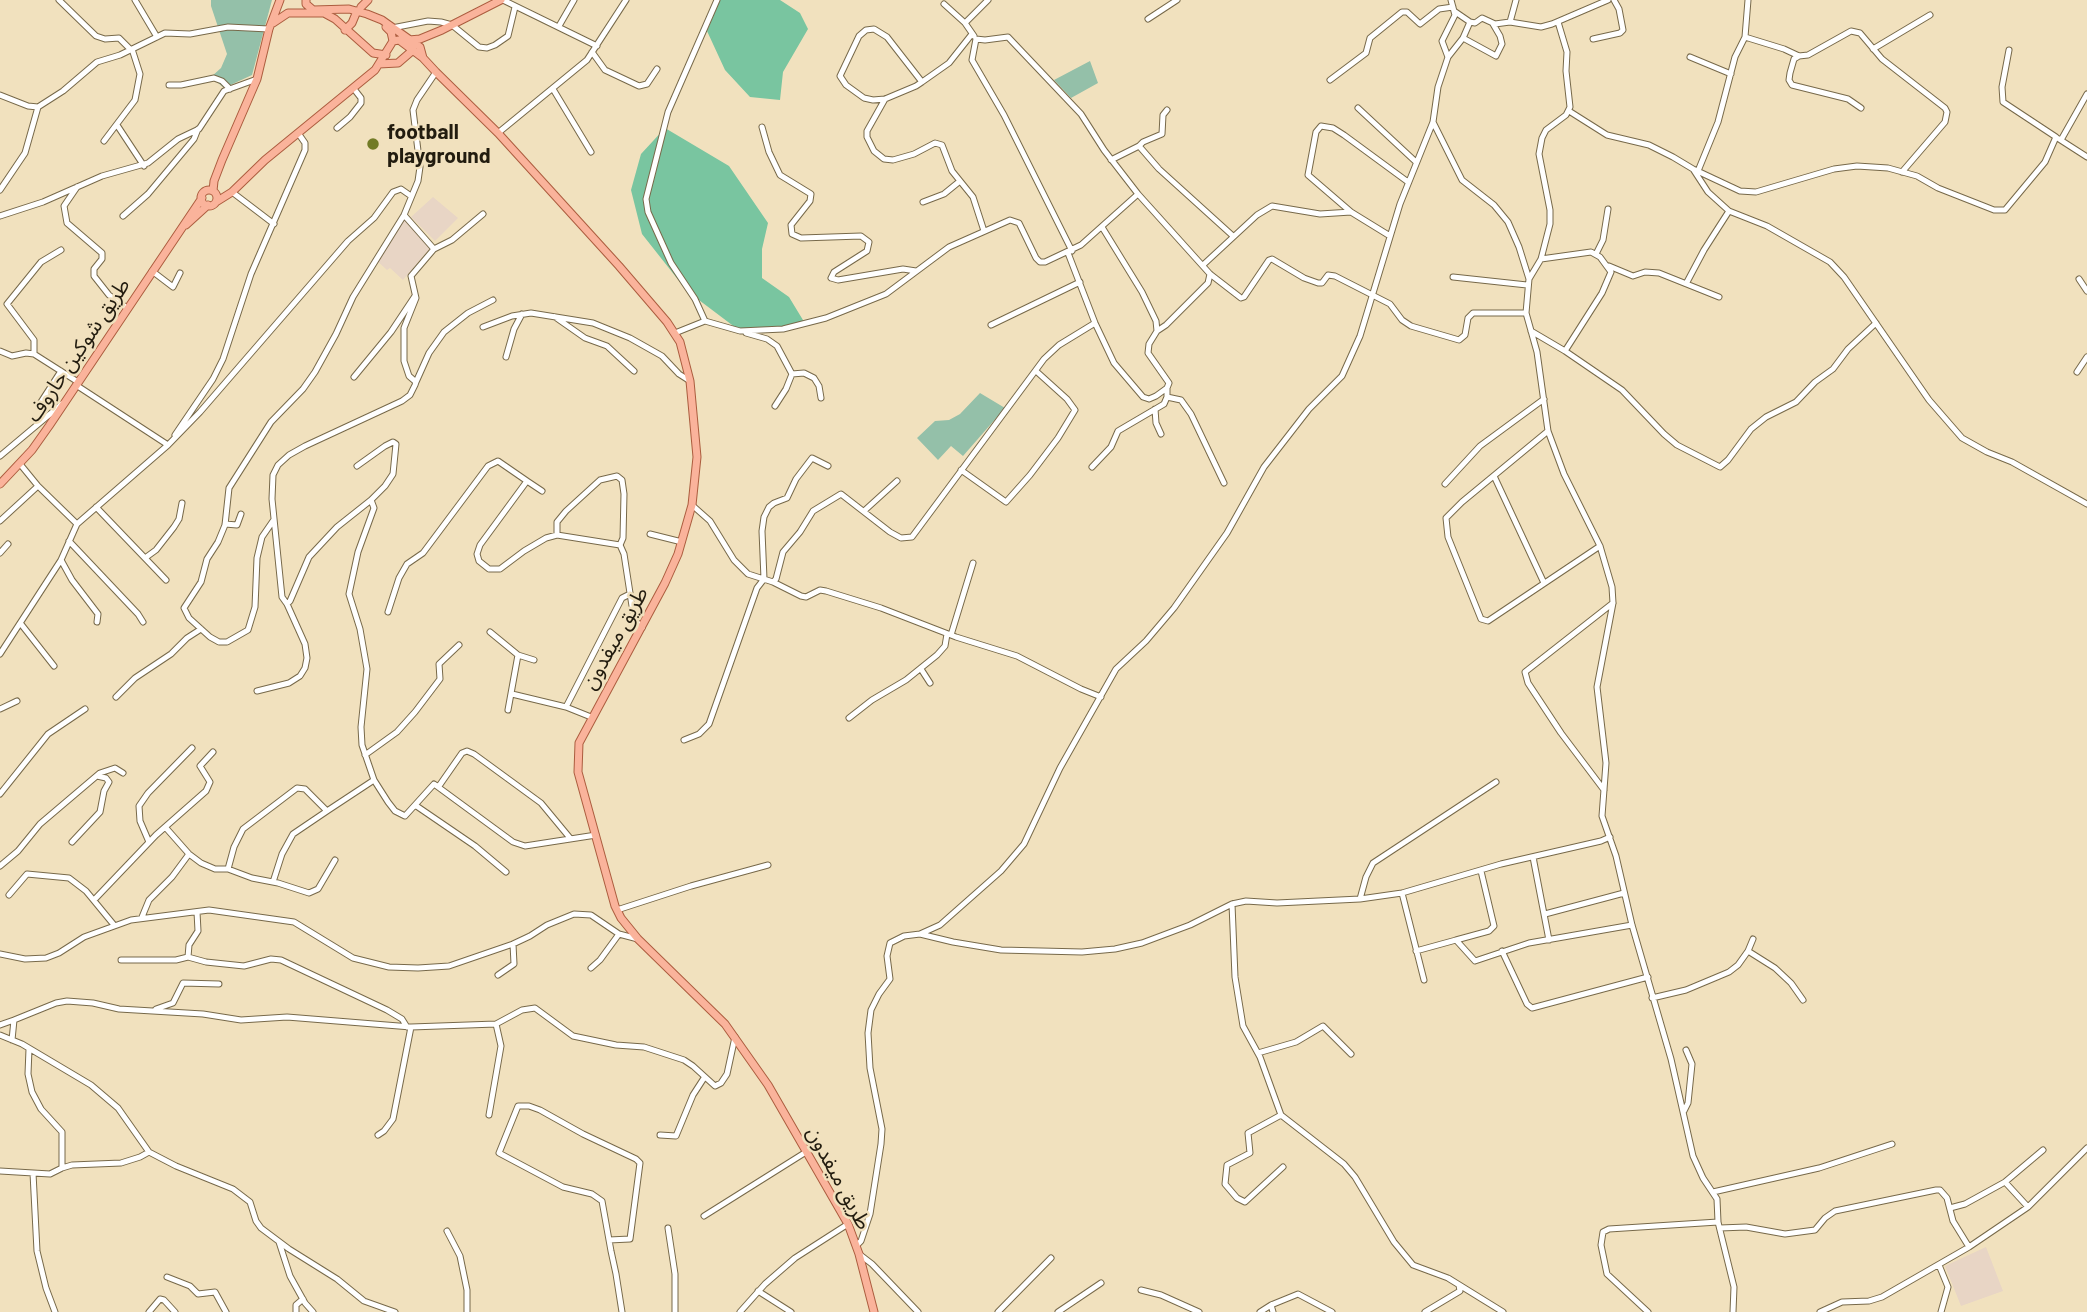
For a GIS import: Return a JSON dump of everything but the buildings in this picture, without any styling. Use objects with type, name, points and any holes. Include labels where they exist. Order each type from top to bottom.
[{"type":"main road","points":[[345,30],[352,23],[356,9],[368,0]]},
{"type":"main road","points":[[409,40],[420,39],[452,25],[491,2],[502,0]]},
{"type":"main road","points":[[279,2],[283,11],[324,13],[335,19],[373,53],[379,65],[398,63],[413,50]]},
{"type":"main road","name":"طريق شوكين حاروف","points":[[0,484],[20,464],[65,402],[152,271],[209,193],[257,79],[269,29],[279,2]]},
{"type":"main road","points":[[269,29],[279,18],[293,13],[306,2],[313,9],[356,9]]},
{"type":"main road","points":[[335,19],[334,14],[339,8]]},
{"type":"main road","name":"طريق ميفدون","points":[[356,9],[377,19],[420,47],[436,72],[498,133],[619,266],[676,333],[684,352],[690,381],[697,457],[692,505],[682,542],[642,628],[579,743],[577,764],[617,910],[638,939],[735,1037],[768,1085],[848,1224],[874,1312]]},
{"type":"main road","points":[[377,19],[390,31],[393,41],[399,40],[423,55],[430,34]]},
{"type":"main road","name":"طريق شوكين حاروف","points":[[180,231],[212,204],[232,192],[298,133],[354,89],[379,65],[393,41]]},
{"type":"main road","points":[[373,53],[386,55]]},
{"type":"main road","points":[[209,193],[232,192]]},
{"type":"main road","points":[[209,193],[217,197],[212,204],[204,203],[209,193]]},
{"type":"street","points":[[59,0],[96,36],[105,39],[119,38],[131,49],[139,67],[135,100],[104,141]]},
{"type":"street","points":[[135,0],[157,37]]},
{"type":"street","points":[[502,0],[597,46]]},
{"type":"street","points":[[559,26],[574,0]]},
{"type":"street","points":[[498,133],[576,70],[597,46],[626,0]]},
{"type":"street","points":[[705,321],[695,299],[671,263],[653,225],[646,199],[668,112],[717,0]]},
{"type":"street","points":[[965,23],[988,0]]},
{"type":"street","points":[[1148,19],[1177,0]]},
{"type":"street","points":[[1510,22],[1516,0]]},
{"type":"street","points":[[1584,9],[1585,0]]},
{"type":"street","points":[[1453,6],[1470,22],[1475,23],[1483,18],[1492,23],[1510,22],[1541,27],[1608,0]]},
{"type":"street","points":[[1593,39],[1623,30],[1619,9],[1614,0]]},
{"type":"street","points":[[1695,170],[1718,122],[1735,57],[1745,37],[1748,0]]},
{"type":"street","points":[[944,4],[965,23],[974,36],[985,40],[1008,37],[1081,114],[1111,160],[1138,194],[1210,274],[1242,298],[1272,259],[1309,281],[1320,283],[1332,274],[1390,304],[1406,323],[1456,340],[1463,338],[1468,317],[1473,313],[1526,313]]},
{"type":"street","points":[[1447,57],[1442,41],[1451,26],[1453,6]]},
{"type":"street","points":[[1330,80],[1366,53],[1370,38],[1402,12],[1407,12],[1420,24],[1439,9],[1453,6]]},
{"type":"street","points":[[392,28],[428,21],[452,25],[479,47],[487,48],[495,46],[508,36],[515,7]]},
{"type":"street","points":[[1873,50],[1930,15]]},
{"type":"street","points":[[918,1312],[857,1250],[870,1214],[881,1144],[881,1122],[869,1058],[869,1020],[874,1002],[890,979],[887,956],[890,943],[904,936],[920,934],[947,920],[1001,871],[1024,844],[1060,768],[1115,669],[1146,641],[1200,573],[1227,533],[1264,467],[1309,409],[1342,376],[1354,351],[1373,296],[1408,183],[1433,122],[1438,87],[1447,57],[1463,38],[1470,22]]},
{"type":"street","points":[[1558,22],[1567,51],[1569,111]]},
{"type":"street","points":[[1463,38],[1496,56],[1501,41],[1492,23]]},
{"type":"street","points":[[0,190],[25,153],[38,107],[97,62],[165,33],[190,34],[228,27],[269,29]]},
{"type":"street","points":[[922,82],[887,37],[874,29],[866,30],[859,36],[840,76],[846,85],[864,98],[885,99],[922,82],[949,62],[974,36]]},
{"type":"street","points":[[1861,108],[1848,99],[1792,85],[1789,80],[1794,59],[1808,55],[1855,30],[1892,67],[1945,108],[1945,122],[1902,172]]},
{"type":"street","points":[[974,36],[972,60],[1004,115],[1070,252],[1095,323],[1114,363],[1140,395],[1149,399],[1167,388]]},
{"type":"street","points":[[1745,37],[1784,48],[1799,56]]},
{"type":"street","points":[[2009,50],[2002,87],[2003,102],[2087,157]]},
{"type":"street","points":[[592,52],[605,70],[639,86],[645,86],[657,69]]},
{"type":"street","points":[[1690,57],[1731,74]]},
{"type":"street","points":[[273,522],[262,537],[257,558],[255,607],[248,630],[223,643],[210,637],[185,614],[184,608],[201,582],[207,559],[225,524],[230,484],[271,422],[303,389],[315,372],[358,287],[404,215],[418,181],[420,167],[414,110],[417,100],[436,72]]},
{"type":"street","points":[[169,85],[214,78],[230,89]]},
{"type":"street","points":[[123,216],[148,194],[194,139],[220,94],[257,79]]},
{"type":"street","points":[[337,128],[361,103],[361,98],[354,89]]},
{"type":"street","points":[[553,89],[591,152]]},
{"type":"street","points":[[1569,111],[1607,135],[1649,145],[1740,191],[1756,192],[1821,172],[1857,166],[1888,168],[2001,211],[2010,206],[2045,162],[2087,93]]},
{"type":"street","points":[[0,94],[28,106],[38,107]]},
{"type":"street","points":[[885,99],[867,131],[874,151],[884,159],[893,160],[914,154],[935,143],[939,144],[944,149],[952,171],[973,197],[984,231]]},
{"type":"street","points":[[1358,108],[1416,162]]},
{"type":"street","points":[[1111,160],[1162,134],[1163,115],[1167,110]]},
{"type":"street","points":[[1528,282],[1541,259],[1551,218],[1542,177],[1540,149],[1546,130],[1569,111]]},
{"type":"street","points":[[1433,122],[1462,180],[1494,205],[1508,222],[1520,247],[1528,282],[1526,313],[1537,352],[1548,431],[1564,474],[1608,567],[1613,603],[1597,687],[1606,756],[1602,816],[1671,1059],[1693,1156],[1718,1203],[1719,1225],[1734,1286],[1733,1312]]},
{"type":"street","points":[[117,125],[144,166]]},
{"type":"street","points":[[1390,236],[1351,212],[1308,175],[1316,132],[1321,126],[1333,128],[1408,183]]},
{"type":"street","points":[[762,127],[771,159],[780,175],[811,194],[810,201],[791,225],[792,234],[801,238],[861,236],[869,242],[867,251],[834,272],[831,278],[838,281],[902,269],[916,271]]},
{"type":"street","points":[[0,216],[43,202],[102,176],[144,166],[178,139],[199,129]]},
{"type":"street","points":[[169,443],[219,366],[251,274],[305,150],[305,142],[298,133]]},
{"type":"street","points":[[1139,146],[1159,169],[1233,236]]},
{"type":"street","points":[[1695,170],[1708,192],[1729,211],[1767,226],[1829,262],[1844,277],[1929,400],[1962,438],[2012,462],[2087,504]]},
{"type":"street","points":[[923,202],[944,194],[960,181]]},
{"type":"street","points":[[77,187],[64,206],[67,223],[102,254],[94,276],[109,295],[127,309]]},
{"type":"street","points":[[0,654],[61,560],[77,524],[169,443],[233,377],[348,241],[374,218],[389,197],[401,189],[411,196]]},
{"type":"street","points":[[232,192],[274,224]]},
{"type":"street","points":[[740,331],[783,329],[834,316],[886,294],[949,247],[1014,219],[1021,225],[1040,262],[1070,252],[1138,194]]},
{"type":"street","points":[[1203,265],[1265,208],[1272,205],[1320,214],[1351,212]]},
{"type":"street","points":[[1596,254],[1603,240],[1608,209]]},
{"type":"street","points":[[1687,282],[1729,211]]},
{"type":"street","points":[[416,382],[406,370],[403,337],[416,295],[411,276],[434,249],[452,240],[483,214]]},
{"type":"street","points":[[404,215],[434,249]]},
{"type":"street","points":[[1102,227],[1142,292],[1156,321],[1157,331]]},
{"type":"street","points":[[34,354],[34,340],[7,304],[41,262],[61,250]]},
{"type":"street","points":[[1541,259],[1584,252],[1596,254],[1609,266],[1633,276],[1650,272],[1687,282],[1718,297]]},
{"type":"street","points":[[1565,351],[1606,286],[1611,275],[1609,266]]},
{"type":"street","points":[[152,271],[173,287],[180,273]]},
{"type":"street","points":[[1092,467],[1111,447],[1118,431],[1164,404],[1169,383],[1148,353],[1149,344],[1157,331],[1167,325],[1209,283],[1210,274]]},
{"type":"street","points":[[1453,277],[1528,282]]},
{"type":"street","points":[[2078,279],[2087,291]]},
{"type":"street","points":[[991,325],[1080,282]]},
{"type":"street","points":[[354,377],[391,332],[416,295]]},
{"type":"street","points":[[257,691],[289,683],[300,676],[307,658],[305,645],[282,597],[273,522],[274,475],[282,460],[326,436],[402,401],[413,392],[429,353],[444,332],[468,313],[494,300]]},
{"type":"street","points":[[506,357],[514,329],[522,314]]},
{"type":"street","points":[[483,327],[522,314],[553,315],[593,323],[630,338],[669,362],[690,381]]},
{"type":"street","points":[[553,315],[585,338],[607,346],[634,372]]},
{"type":"street","points":[[676,333],[705,321],[767,339],[777,346],[792,374],[775,406]]},
{"type":"street","points":[[773,582],[783,552],[800,533],[813,511],[841,494],[890,532],[908,539],[916,533],[1036,371],[1059,345],[1095,323]]},
{"type":"street","points":[[1531,331],[1622,390],[1677,445],[1720,467],[1751,429],[1766,417],[1796,402],[1815,382],[1833,369],[1848,349],[1876,323]]},
{"type":"street","points":[[0,351],[12,356],[21,353],[34,354],[169,443]]},
{"type":"street","points":[[2077,372],[2087,357]]},
{"type":"street","points":[[219,366],[233,377]]},
{"type":"street","points":[[41,402],[61,371]]},
{"type":"street","points":[[961,470],[1006,502],[1030,475],[1075,411],[1067,399],[1036,371]]},
{"type":"street","points":[[792,374],[804,373],[814,378],[821,398]]},
{"type":"street","points":[[1167,397],[1181,400],[1191,414],[1224,483]]},
{"type":"street","points":[[1445,484],[1480,446],[1544,399]]},
{"type":"street","points":[[0,456],[65,402]]},
{"type":"street","points":[[1154,409],[1161,434]]},
{"type":"street","points":[[1548,431],[1448,515],[1448,537],[1482,620],[1488,621],[1600,546]]},
{"type":"street","points":[[287,604],[314,552],[337,527],[385,486],[393,474],[396,444],[393,442],[385,446],[357,466]]},
{"type":"street","points":[[684,740],[699,734],[709,724],[757,588],[764,579],[764,517],[774,503],[787,498],[796,479],[812,458],[828,466]]},
{"type":"street","points":[[388,612],[399,578],[407,564],[423,553],[488,466],[498,461],[542,491]]},
{"type":"street","points":[[20,464],[38,486],[77,524]]},
{"type":"street","points":[[557,535],[557,522],[600,480],[617,475],[622,480],[623,538],[620,545],[624,554],[634,619],[642,628]]},
{"type":"street","points":[[1494,476],[1544,583]]},
{"type":"street","points":[[527,481],[480,545],[477,554],[479,561],[489,569],[500,569],[524,551],[557,535],[620,545]]},
{"type":"street","points":[[864,511],[897,481]]},
{"type":"street","points":[[0,521],[38,486]]},
{"type":"street","points":[[371,500],[374,508],[358,552],[349,590],[367,669],[361,727],[365,755],[374,780],[391,807],[405,816],[434,784],[513,842],[532,847],[597,835]]},
{"type":"street","points":[[145,558],[156,550],[174,527],[183,503]]},
{"type":"street","points":[[692,505],[714,527],[740,568],[748,574],[773,582],[801,596],[806,597],[820,590],[826,591],[1017,656],[1081,689],[1101,696]]},
{"type":"street","points":[[96,507],[166,580]]},
{"type":"street","points":[[225,524],[237,525],[241,514]]},
{"type":"street","points":[[650,534],[682,542]]},
{"type":"street","points":[[69,541],[143,622]]},
{"type":"street","points":[[0,553],[8,544]]},
{"type":"street","points":[[61,560],[72,580],[98,614],[97,622]]},
{"type":"street","points":[[849,718],[921,669],[945,646],[973,563]]},
{"type":"street","points":[[566,707],[622,598],[630,594]]},
{"type":"street","points":[[1605,791],[1561,733],[1528,683],[1525,672],[1613,603]]},
{"type":"street","points":[[21,624],[54,666]]},
{"type":"street","points":[[116,697],[135,678],[172,654],[187,638],[201,629]]},
{"type":"street","points":[[490,632],[518,655],[534,660]]},
{"type":"street","points":[[365,755],[388,739],[415,712],[440,679],[439,664],[459,645]]},
{"type":"street","points":[[508,710],[518,655]]},
{"type":"street","points":[[921,669],[930,683]]},
{"type":"street","points":[[512,694],[566,707],[591,717]]},
{"type":"street","points":[[0,709],[17,701]]},
{"type":"street","points":[[0,794],[48,734],[85,709]]},
{"type":"street","points":[[149,842],[140,821],[139,806],[148,793],[192,748]]},
{"type":"street","points":[[439,786],[462,753],[467,751],[541,803],[570,838]]},
{"type":"street","points":[[94,900],[149,842],[209,787],[210,782],[200,766],[213,752]]},
{"type":"street","points":[[0,866],[18,851],[40,824],[97,776],[111,768],[119,769],[123,773]]},
{"type":"street","points":[[72,842],[100,813],[108,782],[106,778],[97,776]]},
{"type":"street","points":[[273,882],[282,854],[293,834],[374,780]]},
{"type":"street","points":[[1360,899],[1373,863],[1496,782]]},
{"type":"street","points":[[228,869],[234,847],[243,830],[296,789],[301,787],[310,792],[327,811]]},
{"type":"street","points":[[415,805],[475,846],[506,872]]},
{"type":"street","points":[[166,828],[189,854],[208,867],[228,869],[312,893],[325,879],[335,860]]},
{"type":"street","points":[[920,934],[1002,950],[1082,952],[1115,949],[1142,943],[1190,925],[1232,904],[1246,901],[1277,903],[1360,899],[1402,893],[1609,837]]},
{"type":"street","points":[[142,917],[149,901],[189,854]]},
{"type":"street","points":[[1532,858],[1549,940]]},
{"type":"street","points":[[617,910],[768,865]]},
{"type":"street","points":[[1416,951],[1489,931],[1494,926],[1481,871]]},
{"type":"street","points":[[9,895],[24,876],[36,873],[73,880],[114,925]]},
{"type":"street","points":[[1402,893],[1424,980]]},
{"type":"street","points":[[1545,914],[1624,893]]},
{"type":"street","points":[[1232,904],[1235,977],[1241,1020],[1258,1053],[1281,1115],[1343,1164],[1355,1177],[1394,1242],[1413,1265],[1448,1278],[1503,1312]]},
{"type":"street","points":[[0,954],[25,959],[46,958],[84,937],[142,917],[226,911],[295,922],[353,958],[389,967],[449,966],[513,944],[574,914],[591,915],[619,934],[638,939]]},
{"type":"street","points":[[188,957],[189,944],[198,931],[197,912]]},
{"type":"street","points":[[1456,940],[1475,961],[1502,950],[1632,925]]},
{"type":"street","points":[[591,968],[619,934]]},
{"type":"street","points":[[1652,998],[1686,990],[1729,972],[1748,951],[1753,939]]},
{"type":"street","points":[[499,975],[513,964],[513,944]]},
{"type":"street","points":[[1502,950],[1527,1004],[1532,1008],[1648,977]]},
{"type":"street","points":[[1748,951],[1775,968],[1803,1000]]},
{"type":"street","points":[[121,960],[176,960],[188,957],[238,966],[254,965],[271,959],[281,960],[387,1010],[409,1027]]},
{"type":"street","points":[[153,1011],[173,1003],[183,983],[219,984]]},
{"type":"street","points":[[0,1025],[67,1001],[119,1009],[241,1020],[287,1017],[409,1027],[496,1024],[522,1010],[535,1008],[573,1036],[615,1045],[644,1047],[684,1060],[715,1086],[721,1083],[730,1065],[735,1037]]},
{"type":"street","points":[[12,1040],[14,1020]]},
{"type":"street","points":[[489,1115],[500,1046],[496,1024]]},
{"type":"street","points":[[1258,1053],[1296,1042],[1323,1026],[1351,1054]]},
{"type":"street","points":[[378,1135],[384,1132],[393,1119],[409,1027]]},
{"type":"street","points":[[0,1035],[91,1085],[111,1101],[149,1152],[176,1166],[223,1183],[244,1196],[250,1202],[261,1228],[279,1242],[337,1279],[364,1301],[395,1312]]},
{"type":"street","points":[[29,1049],[28,1074],[33,1092],[41,1109],[62,1132],[62,1168]]},
{"type":"street","points":[[1683,1112],[1688,1104],[1692,1064],[1686,1050]]},
{"type":"street","points":[[660,1135],[677,1135],[693,1095],[704,1077]]},
{"type":"street","points":[[609,1240],[630,1239],[639,1163],[636,1159],[583,1135],[540,1110],[518,1105],[499,1153],[563,1187],[599,1197],[602,1201],[609,1240],[622,1312]]},
{"type":"street","points":[[1281,1115],[1248,1133],[1250,1153],[1227,1165],[1225,1184],[1237,1198],[1245,1202],[1283,1167]]},
{"type":"street","points":[[1713,1192],[1829,1166],[1892,1144]]},
{"type":"street","points":[[1820,1312],[1842,1302],[1859,1302],[1882,1297],[1969,1247],[2028,1207],[2066,1166],[2087,1148]]},
{"type":"street","points":[[1950,1208],[1965,1205],[2005,1182],[2043,1150]]},
{"type":"street","points":[[0,1171],[50,1174],[72,1165],[115,1164],[149,1152]]},
{"type":"street","points":[[704,1216],[806,1152]]},
{"type":"street","points":[[33,1173],[37,1251],[55,1312]]},
{"type":"street","points":[[2005,1182],[2028,1207]]},
{"type":"street","points":[[1648,1312],[1607,1274],[1601,1245],[1603,1232],[1609,1228],[1719,1225],[1785,1234],[1815,1230],[1835,1211],[1940,1190],[1947,1198],[1953,1221],[1969,1247]]},
{"type":"street","points":[[740,1312],[758,1291],[802,1252],[848,1224]]},
{"type":"street","points":[[668,1228],[675,1274],[675,1312]]},
{"type":"street","points":[[447,1231],[460,1256],[467,1290],[467,1312]]},
{"type":"street","points":[[279,1242],[290,1276],[313,1312]]},
{"type":"street","points":[[998,1312],[1051,1258]]},
{"type":"street","points":[[1939,1265],[1948,1287],[1941,1312]]},
{"type":"street","points":[[167,1277],[190,1286],[198,1294],[215,1292],[226,1312]]},
{"type":"street","points":[[1058,1312],[1101,1283]]},
{"type":"street","points":[[1425,1312],[1435,1310],[1460,1291],[1459,1285]]},
{"type":"street","points":[[1141,1290],[1161,1295],[1199,1312]]},
{"type":"street","points":[[758,1291],[791,1312]]},
{"type":"street","points":[[1260,1312],[1301,1294],[1332,1312]]},
{"type":"street","points":[[149,1312],[160,1299],[175,1312]]},
{"type":"street","points":[[296,1312],[296,1305],[303,1299]]},
{"type":"shaded area","points":[[433,197],[458,218],[435,241],[411,217]]},
{"type":"shaded area","points":[[403,216],[432,246],[403,280],[376,260]]},
{"type":"shaded area","points":[[1986,1247],[2003,1291],[1961,1306],[1945,1266]]},
{"type":"green space","points":[[211,0],[272,0],[252,75],[224,88],[211,77],[221,68],[227,54]]},
{"type":"green space","points":[[720,0],[780,0],[800,13],[808,29],[783,72],[780,100],[750,97],[725,70],[707,31]]},
{"type":"green space","points":[[1090,61],[1098,83],[1071,98],[1054,80]]},
{"type":"green space","points":[[665,128],[729,166],[768,223],[762,249],[762,278],[789,297],[806,325],[740,331],[687,291],[642,234],[631,190],[641,154]]},
{"type":"green space","points":[[980,393],[1005,408],[963,456],[951,446],[938,460],[917,438],[935,421],[949,420],[960,414]]},
{"type":"place","name":"football playground","points":[[373,144]]}]
